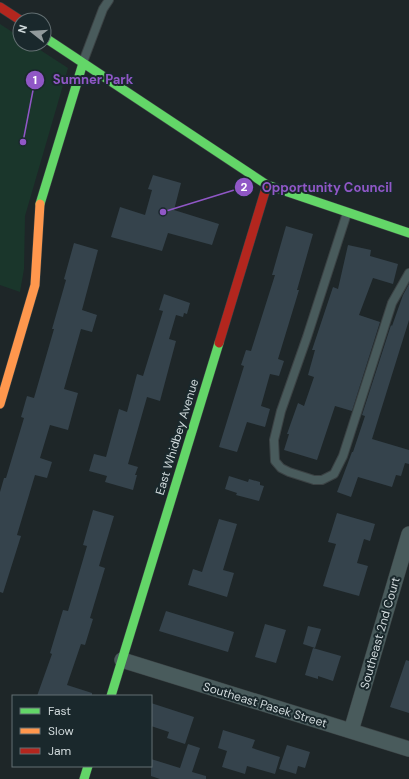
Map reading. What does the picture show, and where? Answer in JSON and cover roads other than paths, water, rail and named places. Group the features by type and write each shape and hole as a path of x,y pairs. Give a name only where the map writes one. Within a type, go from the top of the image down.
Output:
{"street":[{"path":"0,7 12,15"},
{"path":"52,42 267,185 409,233"},
{"path":"0,404 35,285 37,270 37,223 40,204 83,63"},
{"name":"East Whidbey Avenue","path":"111,695 267,185"},
{"name":"Southeast 2nd Court","path":"351,731 409,534"},
{"name":"Southeast Pasek Street","path":"122,660 409,749"},
{"path":"84,779 88,767"}],"lane":[{"path":"83,63 103,9 109,0"},
{"path":"348,212 307,337 280,411 274,440 276,461 281,468 288,472 314,480 322,480 334,474 343,456 392,303 409,273"}],"place":[{"name":"Sumner Park","path":"23,142"},
{"name":"Opportunity Council","path":"163,212"}]}
